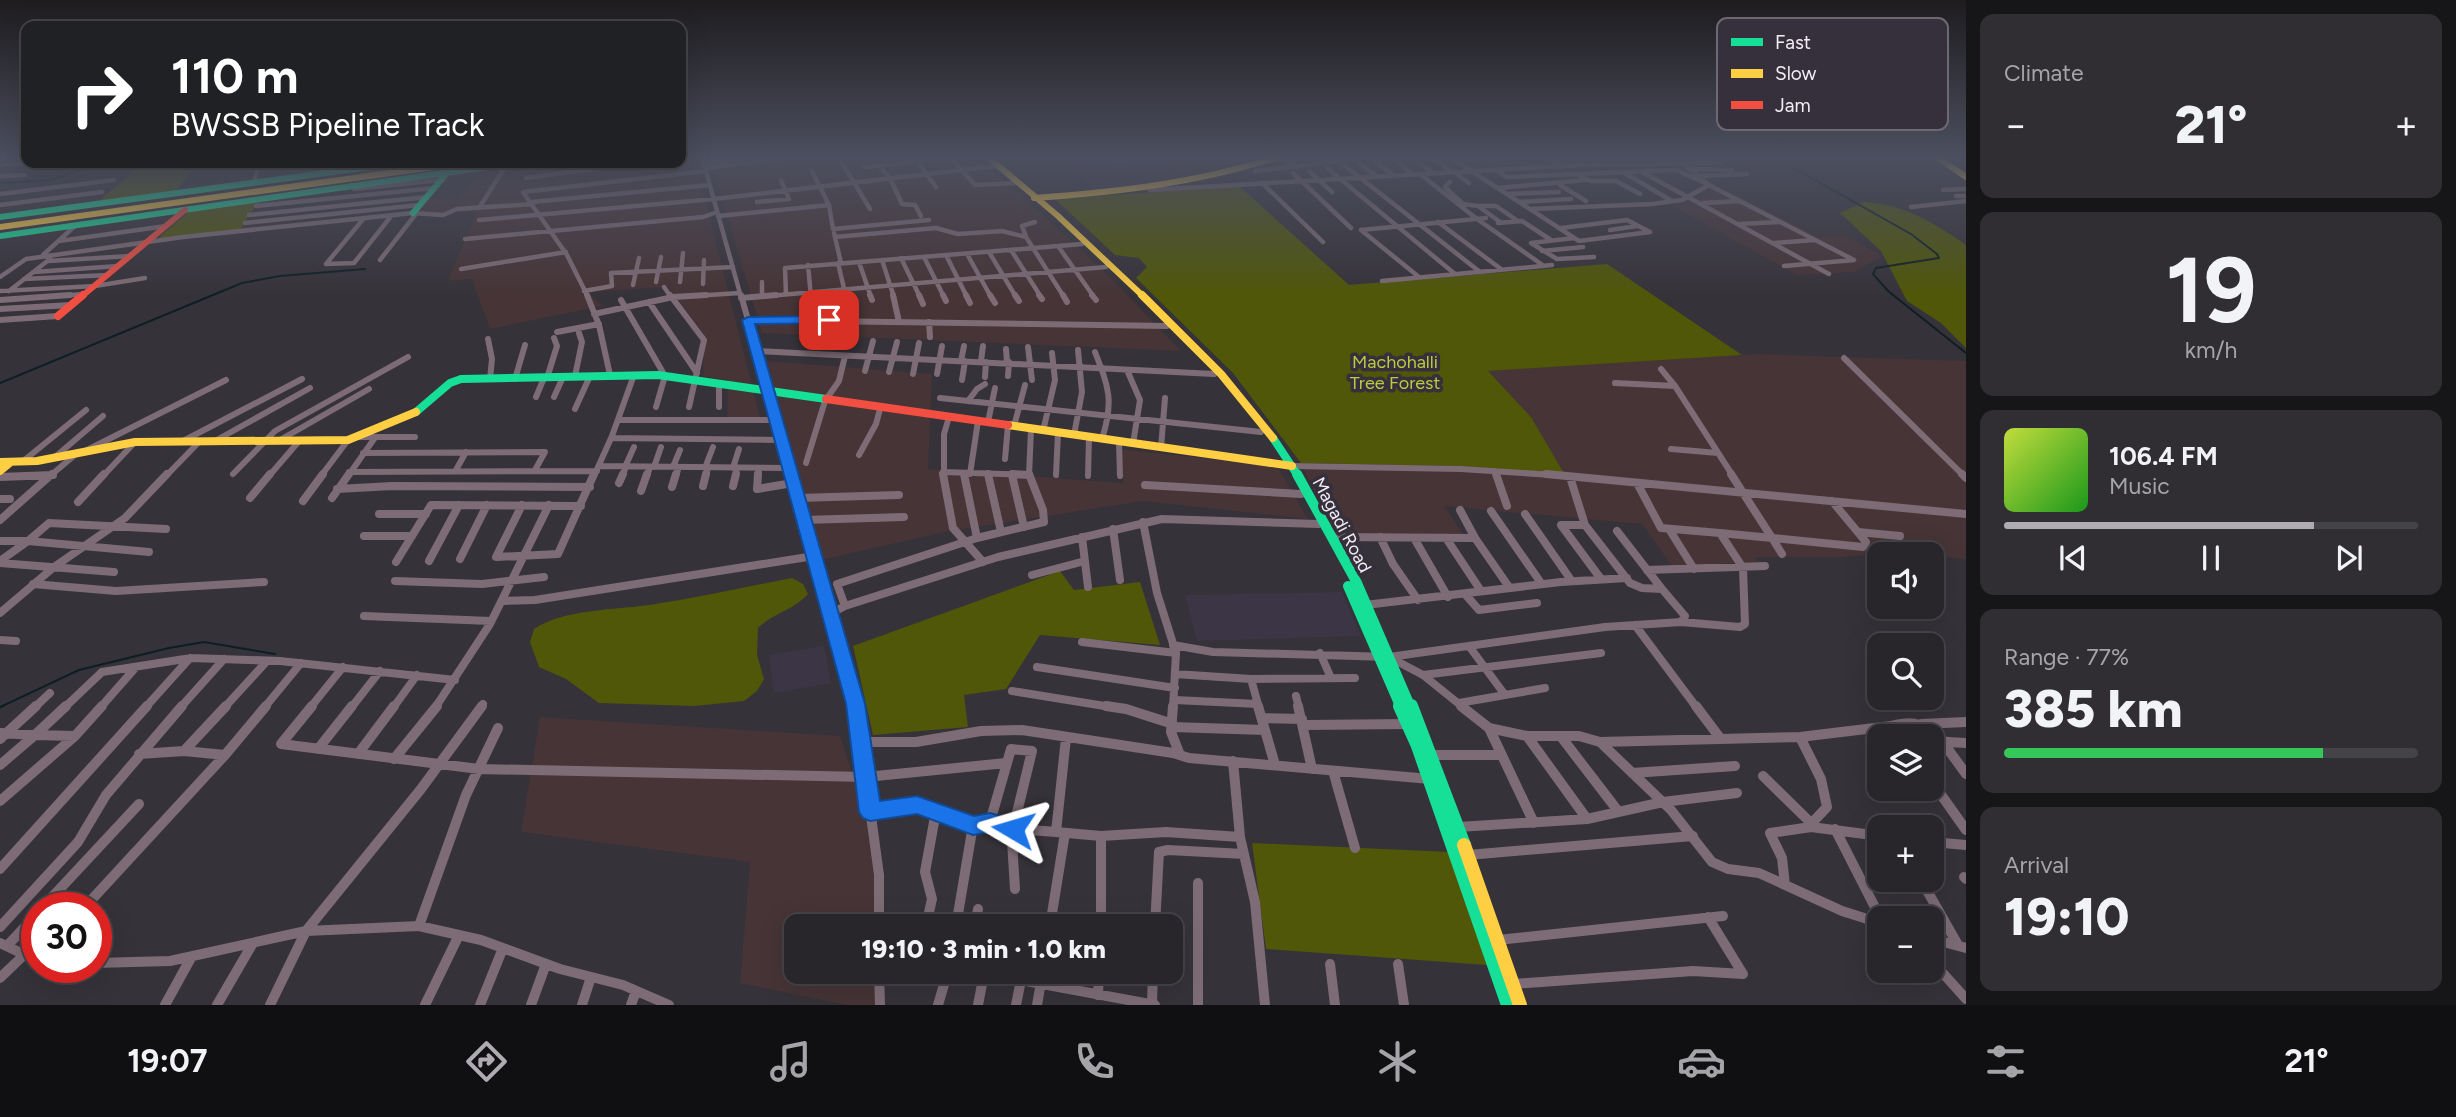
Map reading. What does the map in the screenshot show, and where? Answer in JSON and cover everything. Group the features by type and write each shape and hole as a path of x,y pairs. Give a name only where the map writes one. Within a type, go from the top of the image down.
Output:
{"main road":[{"path":"0,216 90,204"},
{"path":"0,226 162,204"},
{"path":"0,236 222,204"},
{"path":"416,211 421,204"},
{"name":"Magadi Road","path":"1042,204 1214,374 1288,466 1385,657 1431,755 1520,1005"},
{"name":"Magadi Road","path":"1042,204 1227,381 1258,417 1332,537 1365,605 1431,779 1508,1005"},
{"path":"58,316 185,209"},
{"path":"0,471 5,462 54,458 135,442 352,438 414,414 450,383 461,379 610,375 696,377 825,401 1288,466"}],"street":[{"path":"256,206 278,204"},
{"path":"249,215 351,204"},
{"path":"367,204 362,216 326,264 354,263 392,215"},
{"path":"479,208 482,204"},
{"path":"0,278 26,259 148,241 362,216 416,211 443,215 457,209 522,204"},
{"path":"533,204 566,252 584,291 598,324 610,375"},
{"path":"479,220 661,204"},
{"path":"715,204 856,704 879,875 879,914"},
{"path":"867,204 870,209"},
{"path":"902,204 915,205 921,216"},
{"path":"1285,204 1323,242"},
{"path":"1325,204 1351,228"},
{"path":"1371,204 1455,274"},
{"path":"1394,204 1480,272"},
{"path":"1458,204 1544,266"},
{"path":"1470,204 1496,206 1518,221"},
{"path":"1521,204 1580,241 1650,232 1627,220 1561,228"},
{"path":"1530,209 1653,204"},
{"path":"1702,204 1829,274"},
{"path":"1747,204 1854,260 1784,265"},
{"path":"1911,207 1939,204"},
{"path":"0,216 3,205"},
{"path":"465,239 829,205 848,320"},
{"path":"1478,206 1499,223 1524,222 1551,240"},
{"path":"245,223 392,215 416,211"},
{"path":"380,260 416,211"},
{"path":"1420,277 1361,230 1486,218"},
{"path":"833,229 929,220"},
{"path":"1035,222 1022,226 1026,237 1067,302"},
{"path":"1438,222 1502,270"},
{"path":"1739,224 1781,222"},
{"path":"42,257 76,225"},
{"path":"59,241 166,226"},
{"path":"1610,230 1638,226"},
{"path":"835,237 936,228 958,234 1002,231 1026,237"},
{"path":"1574,238 1532,242 1557,260 1594,257"},
{"path":"1774,244 1815,240"},
{"path":"786,294 785,268 1082,244"},
{"path":"1058,246 1096,300"},
{"path":"1541,251 1583,247"},
{"path":"1011,250 1042,299"},
{"path":"461,269 566,252"},
{"path":"989,252 1019,301"},
{"path":"680,282 683,253"},
{"path":"967,254 995,303"},
{"path":"0,299 56,255"},
{"path":"946,255 970,303"},
{"path":"48,261 130,256"},
{"path":"656,282 662,257"},
{"path":"924,257 946,301"},
{"path":"633,285 639,258"},
{"path":"901,258 923,304"},
{"path":"703,284 704,260"},
{"path":"882,260 900,322"},
{"path":"859,262 872,300"},
{"path":"808,265 813,292 812,305"},
{"path":"1382,281 1552,265"},
{"path":"34,272 118,266"},
{"path":"584,291 612,286 611,273 733,267"},
{"path":"594,314 673,297 762,296 1106,267"},
{"path":"24,279 108,275"},
{"path":"0,291 95,286 145,278"},
{"path":"762,282 762,296"},
{"path":"664,287 689,323 705,340 689,407"},
{"path":"0,299 84,294"},
{"path":"621,300 665,376 656,407"},
{"path":"649,302 696,377"},
{"path":"0,309 72,305"},
{"path":"0,320 58,316"},
{"path":"748,320 1167,326"},
{"path":"929,322 930,337"},
{"path":"536,397 557,346 556,335 598,324"},
{"path":"575,376 582,342 579,333"},
{"path":"488,339 492,359 490,379"},
{"path":"865,370 873,341"},
{"path":"889,372 897,342"},
{"path":"912,374 919,344"},
{"path":"514,379 525,345"},
{"path":"937,374 942,345"},
{"path":"962,380 964,346"},
{"path":"968,401 985,381 983,346"},
{"path":"1028,347 1032,380"},
{"path":"1006,349 1008,376"},
{"path":"1074,435 1082,392 1078,350"},
{"path":"756,351 1214,374"},
{"path":"1095,352 1112,391 1110,416 1102,439"},
{"path":"1043,431 1055,380 1052,353"},
{"path":"806,463 825,401 839,381 845,356"},
{"path":"233,474 275,431 408,357"},
{"path":"1844,358 1966,478"},
{"path":"1661,369 1675,386 1782,554"},
{"path":"1127,370 1140,400 1133,444"},
{"path":"522,505 496,557 558,554 612,438 634,375"},
{"path":"575,409 590,376"},
{"path":"554,397 563,377"},
{"path":"183,441 302,379"},
{"path":"0,520 80,453 226,380"},
{"path":"719,383 719,407"},
{"path":"1615,383 1675,386"},
{"path":"1005,459 1011,426 1021,407 1025,385"},
{"path":"214,441 310,388"},
{"path":"977,538 967,473 995,388"},
{"path":"279,441 369,389"},
{"path":"940,398 1261,432"},
{"path":"1161,448 1165,398"},
{"path":"859,455 876,424 880,409"},
{"path":"22,462 86,410"},
{"path":"54,458 103,416"},
{"path":"949,417 944,434 943,472 953,528 983,562"},
{"path":"618,420 776,420"},
{"path":"845,606 836,584 977,538 1041,524 1044,519 1029,475 1031,429"},
{"path":"1056,475 1058,433"},
{"path":"303,500 352,438 415,437"},
{"path":"612,438 633,443 781,440"},
{"path":"1088,438 1088,477"},
{"path":"332,498 374,439"},
{"path":"250,498 300,440"},
{"path":"1,612 82,546 125,519 200,441"},
{"path":"78,502 135,442"},
{"path":"1119,442 1120,477"},
{"path":"619,484 633,443"},
{"path":"641,491 661,447"},
{"path":"704,486 713,447"},
{"path":"733,486 739,449"},
{"path":"1671,449 1718,453"},
{"path":"672,487 680,450"},
{"path":"456,470 466,452"},
{"path":"363,453 545,452 535,470"},
{"path":"1288,466 1370,465 1495,471 1966,514"},
{"path":"349,472 625,467 789,468"},
{"path":"760,468 757,489 793,483"},
{"path":"1495,471 1507,506"},
{"path":"943,472 1029,475"},
{"path":"988,474 1001,532"},
{"path":"0,477 53,475"},
{"path":"1012,475 1024,527"},
{"path":"1570,477 1585,525 1627,579 1642,587 1662,589"},
{"path":"1637,484 1661,528 1863,547 1866,542 1832,502"},
{"path":"1145,485 1301,494"},
{"path":"337,489 392,486 590,487"},
{"path":"798,498 899,495"},
{"path":"0,499 10,499"},
{"path":"396,562 431,505 581,506"},
{"path":"429,561 459,505"},
{"path":"460,559 487,505"},
{"path":"394,759 455,680 514,579 549,505"},
{"path":"1460,510 1475,538 1509,587"},
{"path":"1491,511 1541,583"},
{"path":"379,514 426,514"},
{"path":"1525,514 1571,580"},
{"path":"804,520 904,517"},
{"path":"830,614 845,606 983,562 1143,522 1180,518 1318,524"},
{"path":"1143,522 1157,593 1174,649 1175,700 1171,732 1180,755"},
{"path":"0,562 49,523 166,529"},
{"path":"1585,525 1561,526 1601,579"},
{"path":"1113,529 1120,580"},
{"path":"1669,529 1694,569"},
{"path":"1617,531 1685,616 1685,620 1681,622"},
{"path":"1858,532 1900,536"},
{"path":"1082,642 1213,652 1320,653 1385,657 1635,625 1681,622 1740,627 1745,624 1743,568 1720,533"},
{"path":"364,536 412,536"},
{"path":"1082,537 1088,587"},
{"path":"1332,537 1475,538"},
{"path":"1380,537 1393,564 1418,600"},
{"path":"1414,538 1448,597"},
{"path":"1446,538 1481,591"},
{"path":"0,541 149,552"},
{"path":"502,601 535,600 814,556"},
{"path":"1032,575 1085,561"},
{"path":"0,562 114,572"},
{"path":"1647,570 1765,566"},
{"path":"395,581 481,584 544,577"},
{"path":"1365,605 1571,580 1627,579"},
{"path":"33,584 116,591 264,582"},
{"path":"1465,594 1479,610 1537,603"},
{"path":"364,616 491,621"},
{"path":"1635,625 1720,738"},
{"path":"0,640 16,641"},
{"path":"1469,646 1505,695"},
{"path":"1320,653 1331,678"},
{"path":"1423,675 1601,653"},
{"path":"1385,657 1423,675 1489,728 1534,823"},
{"path":"0,765 102,672 191,658 301,663 455,680"},
{"path":"0,869 191,658"},
{"path":"0,927 88,830 103,799 138,754 224,659"},
{"path":"184,751 267,661"},
{"path":"99,892 225,755 301,663"},
{"path":"0,801 75,736 137,666"},
{"path":"343,667 281,744 479,769 866,777 1006,763"},
{"path":"1037,667 1175,688"},
{"path":"318,749 380,671"},
{"path":"1175,674 1251,679 1355,678"},
{"path":"358,754 417,675"},
{"path":"1251,679 1275,765"},
{"path":"1459,703 1545,688"},
{"path":"1012,691 1126,709 1173,726 1265,730"},
{"path":"2,735 50,693"},
{"path":"1296,696 1312,769"},
{"path":"1175,700 1258,704"},
{"path":"270,1005 306,931 372,852 482,704"},
{"path":"1262,719 1409,724"},
{"path":"1900,724 1966,722"},
{"path":"419,926 438,868 498,728"},
{"path":"1489,728 1527,736 1579,736 1600,742 1800,737 1867,729"},
{"path":"861,742 916,742 981,730 1022,730 1180,755 1431,779"},
{"path":"2,735 75,736"},
{"path":"1527,736 1587,819"},
{"path":"1800,737 1826,794 1827,807 1810,824"},
{"path":"1051,914 1066,738"},
{"path":"1562,738 1618,811"},
{"path":"1944,741 1966,743"},
{"path":"1600,742 1663,802 1712,862 1728,869 1759,873 1842,911 1867,918"},
{"path":"1944,744 1966,774"},
{"path":"990,822 1011,749 1032,751 1009,828 1015,889"},
{"path":"138,754 184,751 225,755"},
{"path":"1431,755 1502,755"},
{"path":"1233,761 1240,837 1255,902 1265,1005"},
{"path":"1632,773 1735,766"},
{"path":"1333,771 1355,848"},
{"path":"1763,776 1810,824"},
{"path":"1458,827 1587,819 1663,802 1737,793"},
{"path":"1944,799 1966,830"},
{"path":"57,892 139,804"},
{"path":"870,812 917,805 973,825 990,822 1009,828 1101,836 1167,831 1240,837"},
{"path":"929,914 932,899 925,872 936,811"},
{"path":"1785,885 1782,858 1770,833 1810,824 1867,834"},
{"path":"958,914 973,825"},
{"path":"1835,829 1873,906"},
{"path":"1100,914 1101,836"},
{"path":"1468,855 1693,836"},
{"path":"1944,843 1966,845"},
{"path":"1156,914 1159,852 1168,850 1244,854"},
{"path":"1198,883 1198,1005"},
{"path":"1928,892 1962,946"},
{"path":"977,914 978,909"},
{"path":"1498,940 1723,916"},
{"path":"1513,984 1693,971 1743,974 1708,917"},
{"path":"112,963 170,961 306,931 419,926 459,935 636,990 669,1005"},
{"path":"21,928 3,944 21,950"},
{"path":"425,1005 459,935"},
{"path":"1944,942 1962,946"},
{"path":"218,1005 253,943"},
{"path":"480,1005 503,948"},
{"path":"165,1005 192,956"},
{"path":"0,978 21,962"},
{"path":"531,1005 546,964"},
{"path":"1330,964 1335,1005"},
{"path":"1398,964 1404,1005"},
{"path":"1944,974 1966,999"},
{"path":"582,1005 591,977"},
{"path":"879,984 880,1005"},
{"path":"938,1005 944,984"},
{"path":"978,1005 982,984"},
{"path":"1016,1005 1020,984"},
{"path":"1037,1005 1041,984 1130,1003 1153,1005 1153,984"},
{"path":"1098,984 1098,995"},
{"path":"631,1005 636,990"}],"shaded area":[{"path":"425,204 706,204 760,417 727,417 728,380 703,376 704,334 668,287 588,292 602,306 490,329 472,279 448,281 477,212 419,213"},
{"path":"724,204 1030,204 1111,278 1181,351 762,333"},
{"path":"1753,204 1819,237 1847,237 1882,256 1854,272 1797,275 1671,205"},
{"path":"1758,354 1966,361 1966,560 1944,556 1944,542 1867,542 1867,555 1755,557 1758,562 1672,566 1642,524 1444,506 1463,534 1335,535 1301,463 1460,466 1564,475 1531,417 1487,371"},
{"path":"767,361 932,374 928,469 1123,483 1121,449 1278,467 1308,519 1143,501 945,532 821,560 779,416"},
{"path":"1342,592 1361,636 1197,641 1185,595"},
{"path":"824,646 831,683 774,693 769,655"},
{"path":"540,717 840,736 865,811 874,877 874,914 784,914 784,984 875,984 876,1005 847,1005 740,983 750,862 521,832"}],"green space":[{"path":"257,204 240,230 158,238 191,210"},
{"name":"Machohalli Tree Forest","path":"1060,204 1259,204 1349,285 1607,264 1742,355 1488,371 1531,417 1565,475 1460,466 1301,463 1233,373 1136,278 1147,267 1139,258 1115,255"},
{"path":"1860,204 1892,206 1931,222 1966,245 1966,348 1941,323 1907,301 1881,251 1840,213"},
{"path":"1060,571 1074,590 1140,582 1160,645 1040,635 1006,689 964,695 968,727 873,735 853,646"},
{"path":"792,578 803,584 808,594 758,628 757,655 764,679 757,691 744,701 694,706 599,703 566,679 539,667 530,642 534,629 546,622 574,614 667,602"},
{"path":"1252,843 1449,852 1487,965 1266,949"}],"waterway":[{"path":"1857,204 1911,234 1937,254 1939,258 1876,268 1873,274 1888,291 1966,353"},
{"path":"0,383 242,283 280,276 365,269"},
{"path":"3,706 0,707 79,670 169,648 204,642 275,654"}],"traffic: fast":[{"path":"0,217 97,204"},
{"path":"0,236 227,204"},
{"path":"413,213 421,204"},
{"path":"416,412 450,383 461,379 658,375 826,399"},
{"path":"1273,438 1303,483 1357,583 1404,688 1464,845"},
{"path":"1348,586 1418,746 1508,1005"}],"traffic: slow":[{"path":"0,227 167,204"},
{"path":"1044,204 1183,335 1221,374 1273,438"},
{"path":"0,462 37,461 135,442 348,440 416,412"},
{"path":"1008,425 1292,466"},
{"path":"0,471 11,462"},
{"path":"1464,845 1520,1005"}],"traffic: jam":[{"path":"58,316 185,210"},
{"path":"826,399 1008,425"}],"route":[{"path":"829,320 748,320 856,704 870,812 917,805 973,825 990,822 1013,829"}]}
